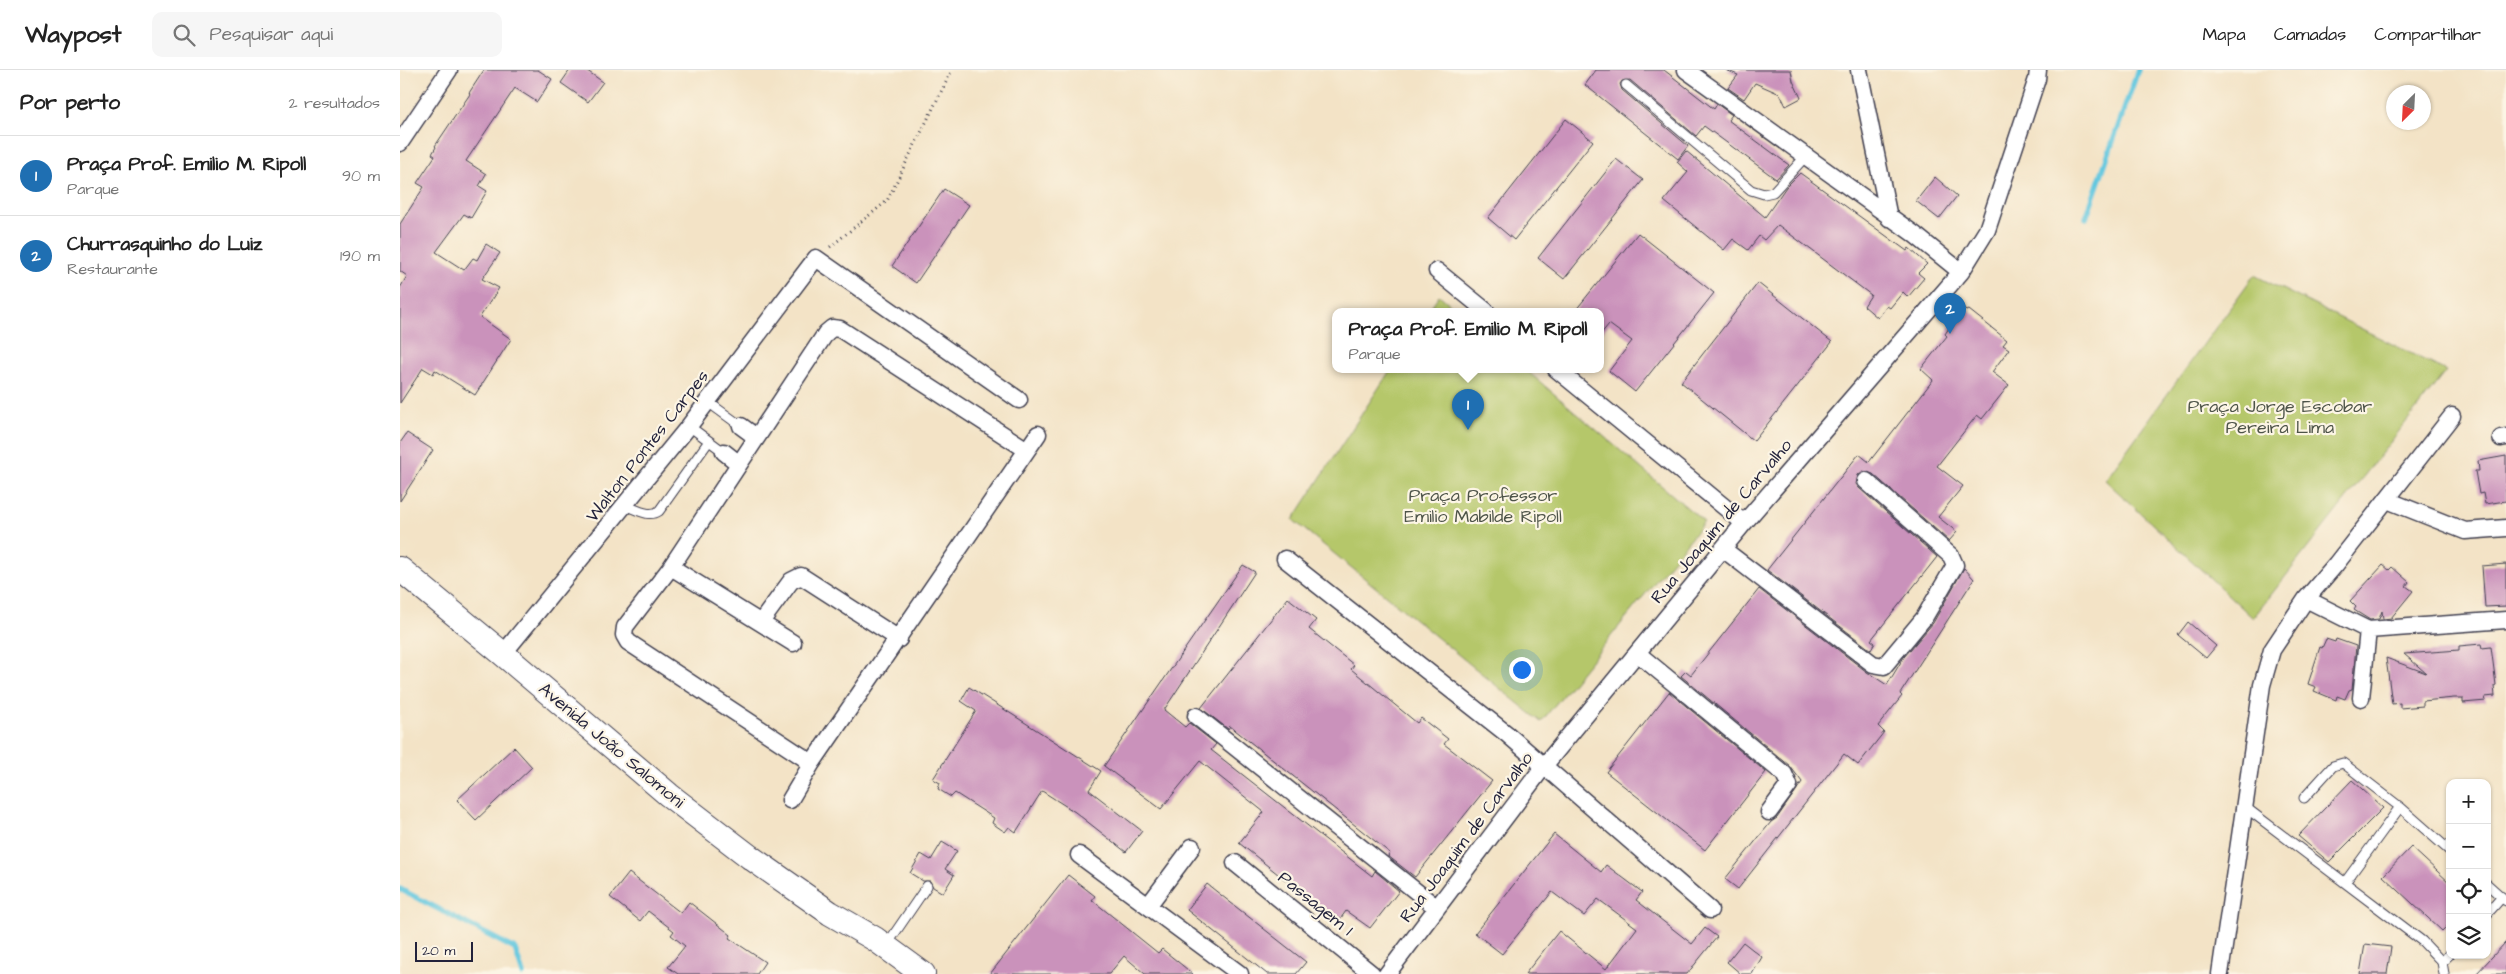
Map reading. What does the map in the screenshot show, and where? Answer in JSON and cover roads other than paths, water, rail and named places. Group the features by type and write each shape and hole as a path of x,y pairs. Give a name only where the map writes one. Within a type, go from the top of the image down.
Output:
{"main road":[{"name":"Avenida João Salomoni","path":"400,569 504,654 669,795 750,857 830,913 885,946 923,974"},
{"name":"Avenida João Salomoni","path":"830,913 869,953 896,974"}],"street":[{"path":"400,143 449,70"},
{"path":"1686,70 1961,272"},
{"path":"1859,70 1889,218"},
{"name":"Rua Joaquim de Carvalho","path":"1387,974 1544,766 1744,523 1961,272 1987,230 2037,79 2038,70"},
{"name":"Walton Pontes Carpes","path":"504,654 626,506 708,402 816,258 1019,400"},
{"path":"1436,271 1482,308"},
{"path":"812,763 628,642 624,635 626,627 671,568 738,463 826,333 836,328 1027,450"},
{"path":"1561,373 1744,523"},
{"path":"2220,974 2262,685 2272,650 2306,599 2452,416"},
{"path":"740,426 756,437"},
{"path":"790,800 812,763 899,639 1038,434"},
{"path":"724,452 738,463"},
{"path":"1723,549 1873,664 1884,666 1924,618 1955,565 1951,556 1866,481"},
{"path":"2386,500 2465,531 2506,528"},
{"path":"1285,559 1508,734 1710,910"},
{"path":"671,568 793,643"},
{"path":"761,622 791,581 801,576 899,639"},
{"path":"2306,599 2368,630 2506,620"},
{"path":"2361,698 2368,630"},
{"path":"1637,653 1784,774 1789,785 1769,812"},
{"path":"1196,716 1437,908"},
{"path":"1148,906 1192,847"},
{"path":"1079,855 1240,974"},
{"name":"Passagem 1","path":"1235,863 1372,974"}],"lane":[{"path":"1626,85 1751,190 1764,194 1773,192 1805,157"},
{"path":"708,402 740,426"},
{"path":"689,426 724,452"},
{"path":"626,506 648,514 654,514 659,511 709,441"},
{"path":"2304,798 2333,766 2343,763 2400,807 2446,847"},
{"path":"2245,807 2346,881 2422,940 2442,962 2444,974"},
{"path":"2346,881 2400,807"},
{"path":"885,946 927,886"},
{"path":"2491,888 2504,899 2491,910"},
{"path":"2442,962 2446,958"}],"waterway":[{"path":"2086,218 2138,70"},
{"path":"400,889 515,949 523,974"}],"place":[{"name":"Churrasquinho do Luiz","path":"1950,334"},
{"name":"Praça Prof. Emilio M. Ripoll","path":"1468,430"}],"park label":[{"name":"Praça Jorge Escobar Pereira Lima","path":"2280,416"},
{"name":"Praça Professor Emilio Mabilde Ripoll","path":"1483,505"}]}
